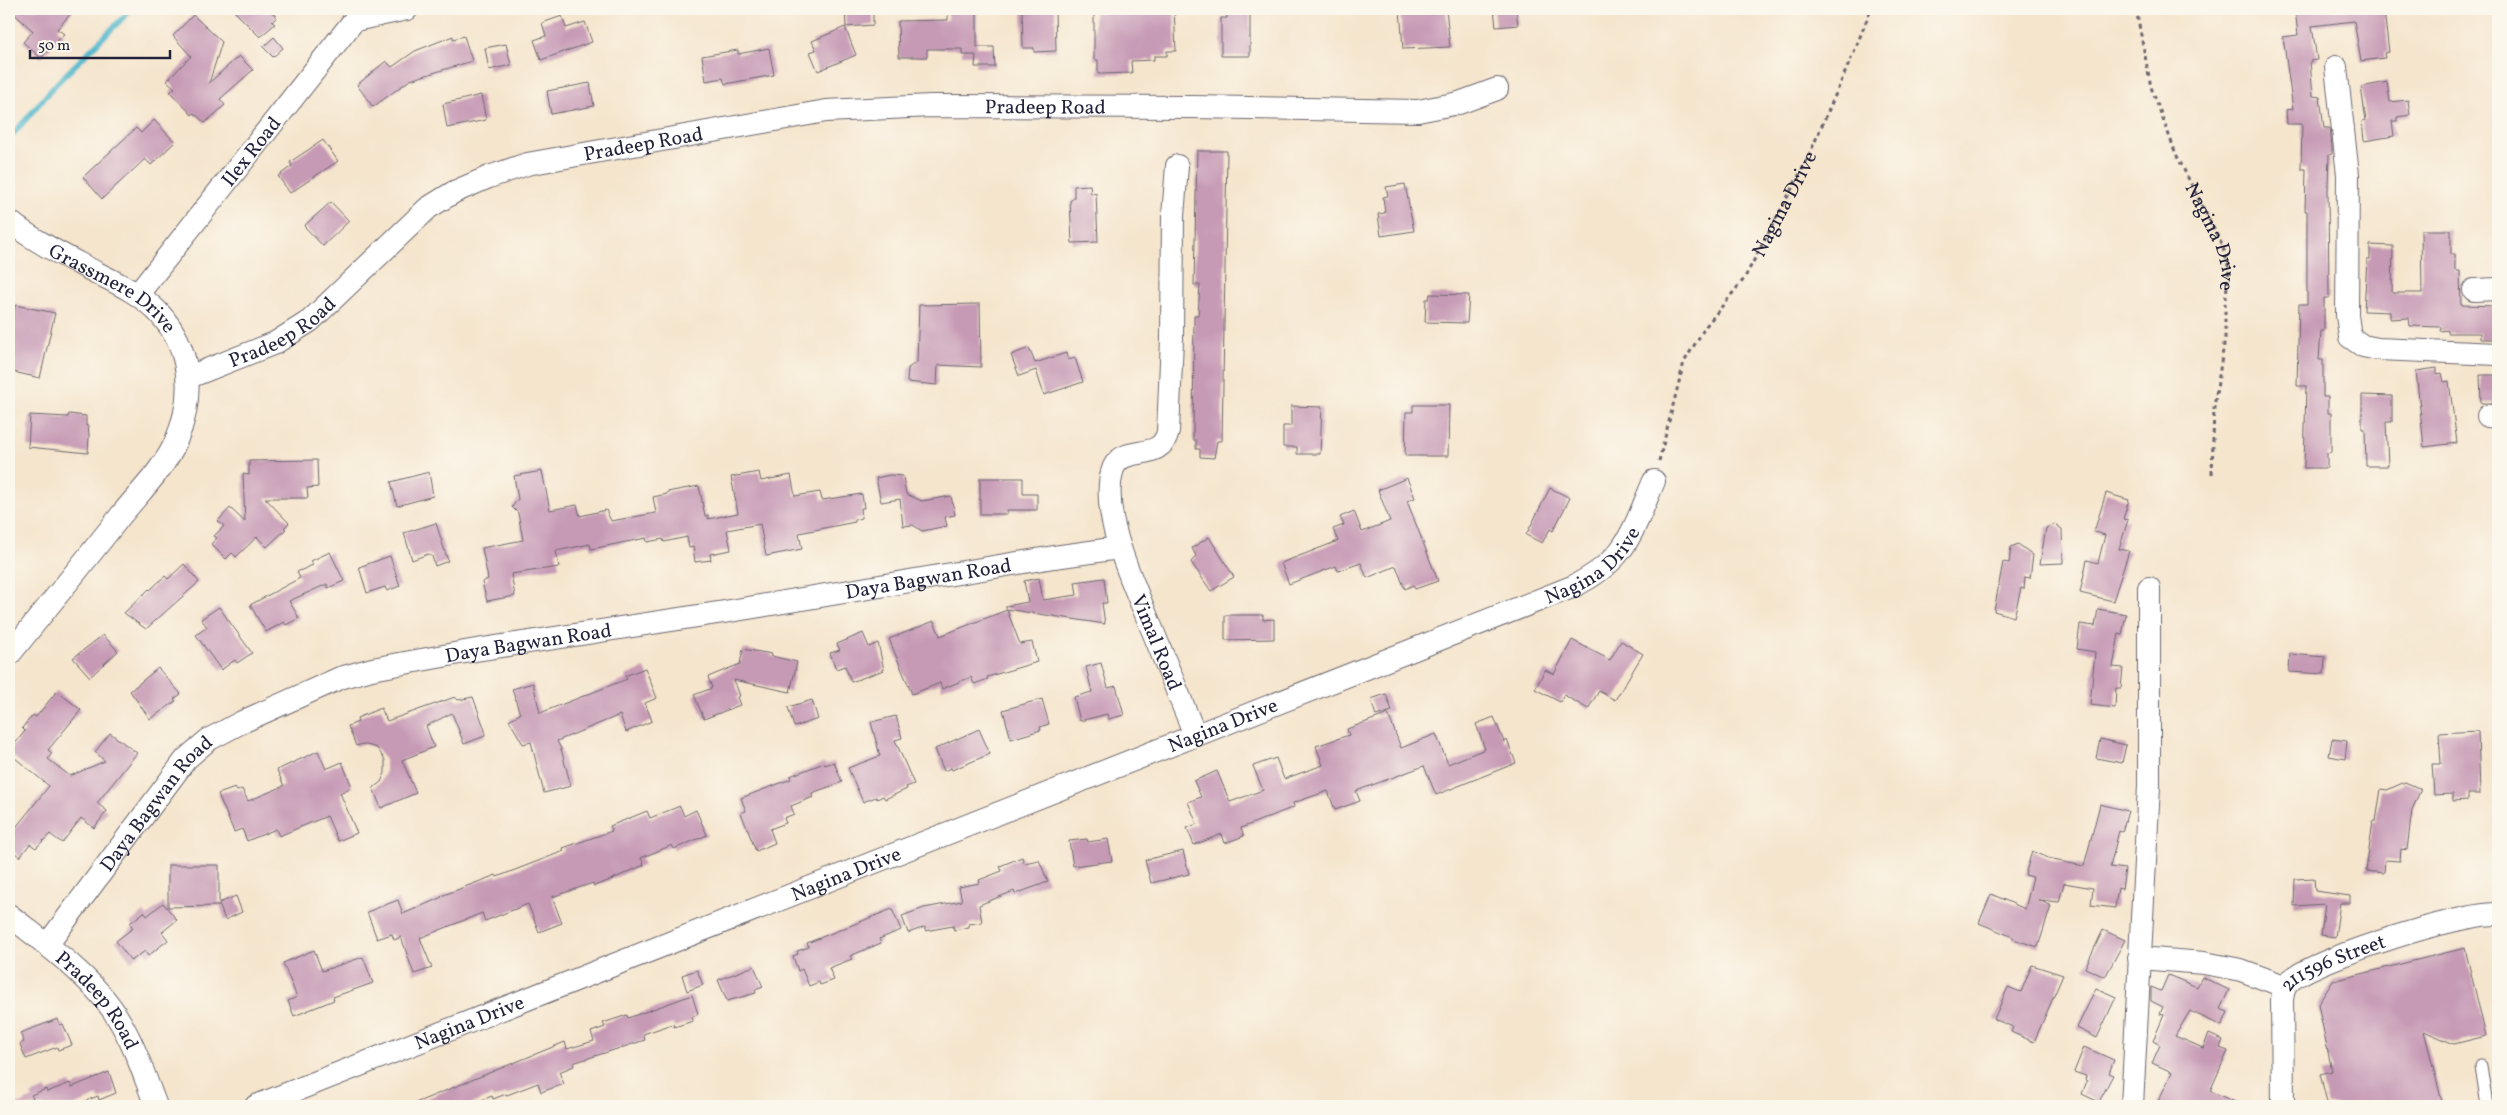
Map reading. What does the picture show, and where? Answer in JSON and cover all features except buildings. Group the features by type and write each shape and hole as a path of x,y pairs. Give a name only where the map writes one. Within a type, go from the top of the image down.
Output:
{"street":[{"path":"359,14 407,9"},
{"name":"Ilex Road","path":"138,294 359,14"},
{"path":"2336,67 2348,175 2347,315 2350,337 2363,346 2378,349 2498,354"},
{"name":"Pradeep Road","path":"189,377 275,343 310,321 428,208 463,188 527,164 826,112 931,106 1192,106 1418,111 1459,103 1497,89"},
{"name":"Vimal Road","path":"1177,166 1173,216 1172,339 1166,442 1160,447 1127,455 1114,466 1109,486 1119,548 1195,735"},
{"name":"Grassmere Drive","path":"9,221 21,231 72,260 138,294 158,312 171,328 182,348 189,377"},
{"path":"2474,290 2498,289"},
{"path":"9,655 154,474 176,441 189,377"},
{"name":"Nagina Drive","path":"256,1106 1462,631 1595,576 1614,561 1626,545 1654,482"},
{"name":"Daya Bagwan Road","path":"47,945 186,759 208,740 242,722 340,678 392,665 476,650 1119,548"},
{"path":"2132,1106 2149,786 2149,588"},
{"name":"211596 Street","path":"2283,1106 2282,1000 2284,986 2308,970 2360,949 2447,923 2498,914"},
{"name":"Pradeep Road","path":"9,915 47,945 100,995 115,1013 131,1041 156,1106"},
{"path":"2139,958 2213,965 2241,970 2284,986"}],"lane":[{"path":"2481,1066 2487,1106"}],"path":[{"name":"Nagina Drive","path":"1654,482 1684,362 1706,326 1744,279 1806,162 1851,61 1871,9"},
{"name":"Nagina Drive","path":"2136,9 2151,87 2176,154 2223,247 2229,269 2225,304 2225,338 2214,408 2212,474"}],"waterway":[{"path":"9,139 57,83 132,9"}]}
